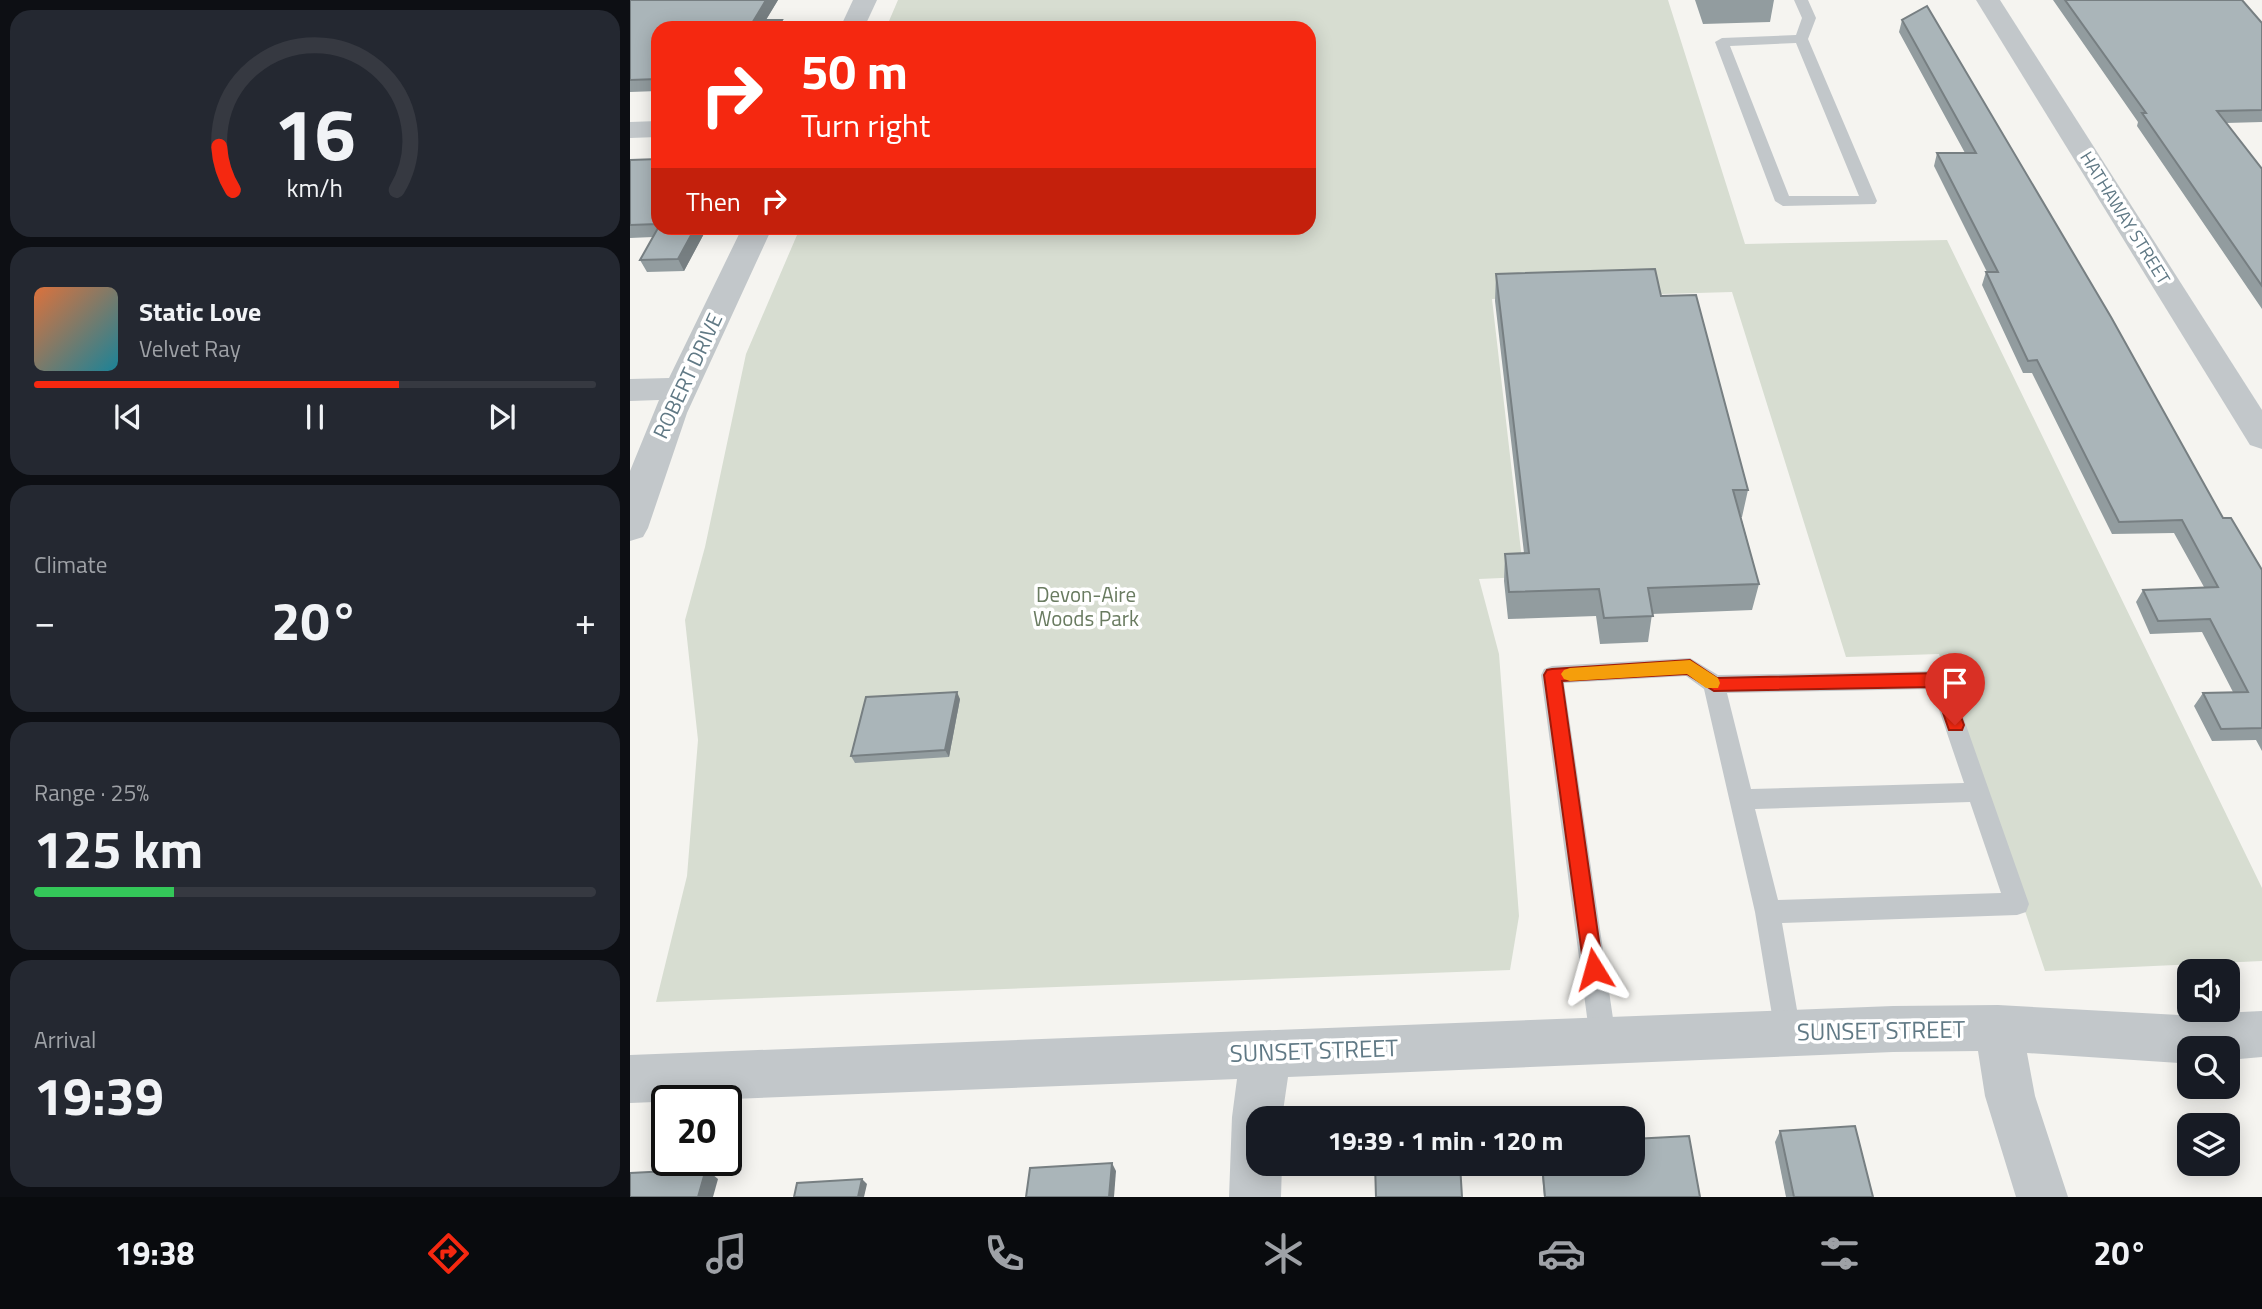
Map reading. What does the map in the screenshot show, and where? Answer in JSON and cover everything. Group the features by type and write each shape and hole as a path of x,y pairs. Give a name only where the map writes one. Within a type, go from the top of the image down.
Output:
{"street":[{"path":"855,21 865,0"},
{"name":"HATHAWAY STREET","path":"1989,0 2262,437"},
{"path":"630,130 651,129"},
{"name":"ROBERT DRIVE","path":"630,528 656,443 754,235"},
{"path":"630,390 682,388"},
{"path":"1998,1028 2010,1096 2042,1197"},
{"name":"SUNSET STREET","path":"630,1079 1788,1033 1998,1028 2179,1039 2262,1034"},
{"path":"1255,1197 1257,1117 1266,1053"}],"lane":[{"path":"1801,0 1809,18 1801,39 1869,201 1783,201 1721,42 1801,39"},
{"path":"1603,1039 1552,675 1690,667 1714,684 1940,680 2017,904 1768,912"},
{"path":"1714,684 1768,912 1788,1033"},
{"path":"1741,799 1979,792"}],"green space":[{"name":"Devon-Aire Woods Park","path":"898,0 1668,0 1745,244 1947,240 2262,888 2262,961 2177,959 2177,965 2045,971 1939,654 1846,657 1732,292 1492,299 1524,577 1479,579 1499,654 1519,916 1510,970 656,1002 687,876 698,740 685,620 705,547 746,354 797,235 1316,235 1316,21 889,21"}],"building":[{"path":"630,0 766,0 754,20 782,20 651,21 651,79 630,80"},
{"path":"2065,0 2242,0 2262,23 2262,110 2217,111 2262,169 2262,286 2142,113 2146,113"},
{"path":"1927,6 2111,317 2223,518 2231,518 2262,570 2262,728 2221,729 2203,693 2248,692 2210,619 2158,621 2143,590 2218,587 2182,520 2119,522 2037,360 2028,361 1986,272 1998,272 1937,153 1976,153 1902,20"},
{"path":"651,159 651,224 630,225 630,160"},
{"path":"654,235 691,235 678,259 640,260"},
{"path":"1655,269 1661,296 1696,295 1748,490 1733,490 1759,584 1648,588 1653,616 1604,618 1599,589 1509,592 1505,554 1529,553 1496,274"},
{"path":"957,692 945,750 851,756 866,697"},
{"path":"1855,1126 1873,1197 1794,1197 1780,1131"},
{"path":"1689,1136 1700,1197 1545,1197 1543,1176 1645,1176 1645,1138"},
{"path":"1112,1163 1109,1197 1026,1197 1030,1168"},
{"path":"651,1172 651,1176 704,1176 698,1197 630,1197 630,1173"},
{"path":"1375,1176 1461,1176 1462,1197 1376,1197"},
{"path":"862,1179 858,1197 794,1197 797,1183"}],"slow traffic":[{"path":"1570,674 1690,667 1712,683"}],"route":[{"path":"1594,969 1552,675 1690,667 1714,684 1940,680 1955,725"}]}
